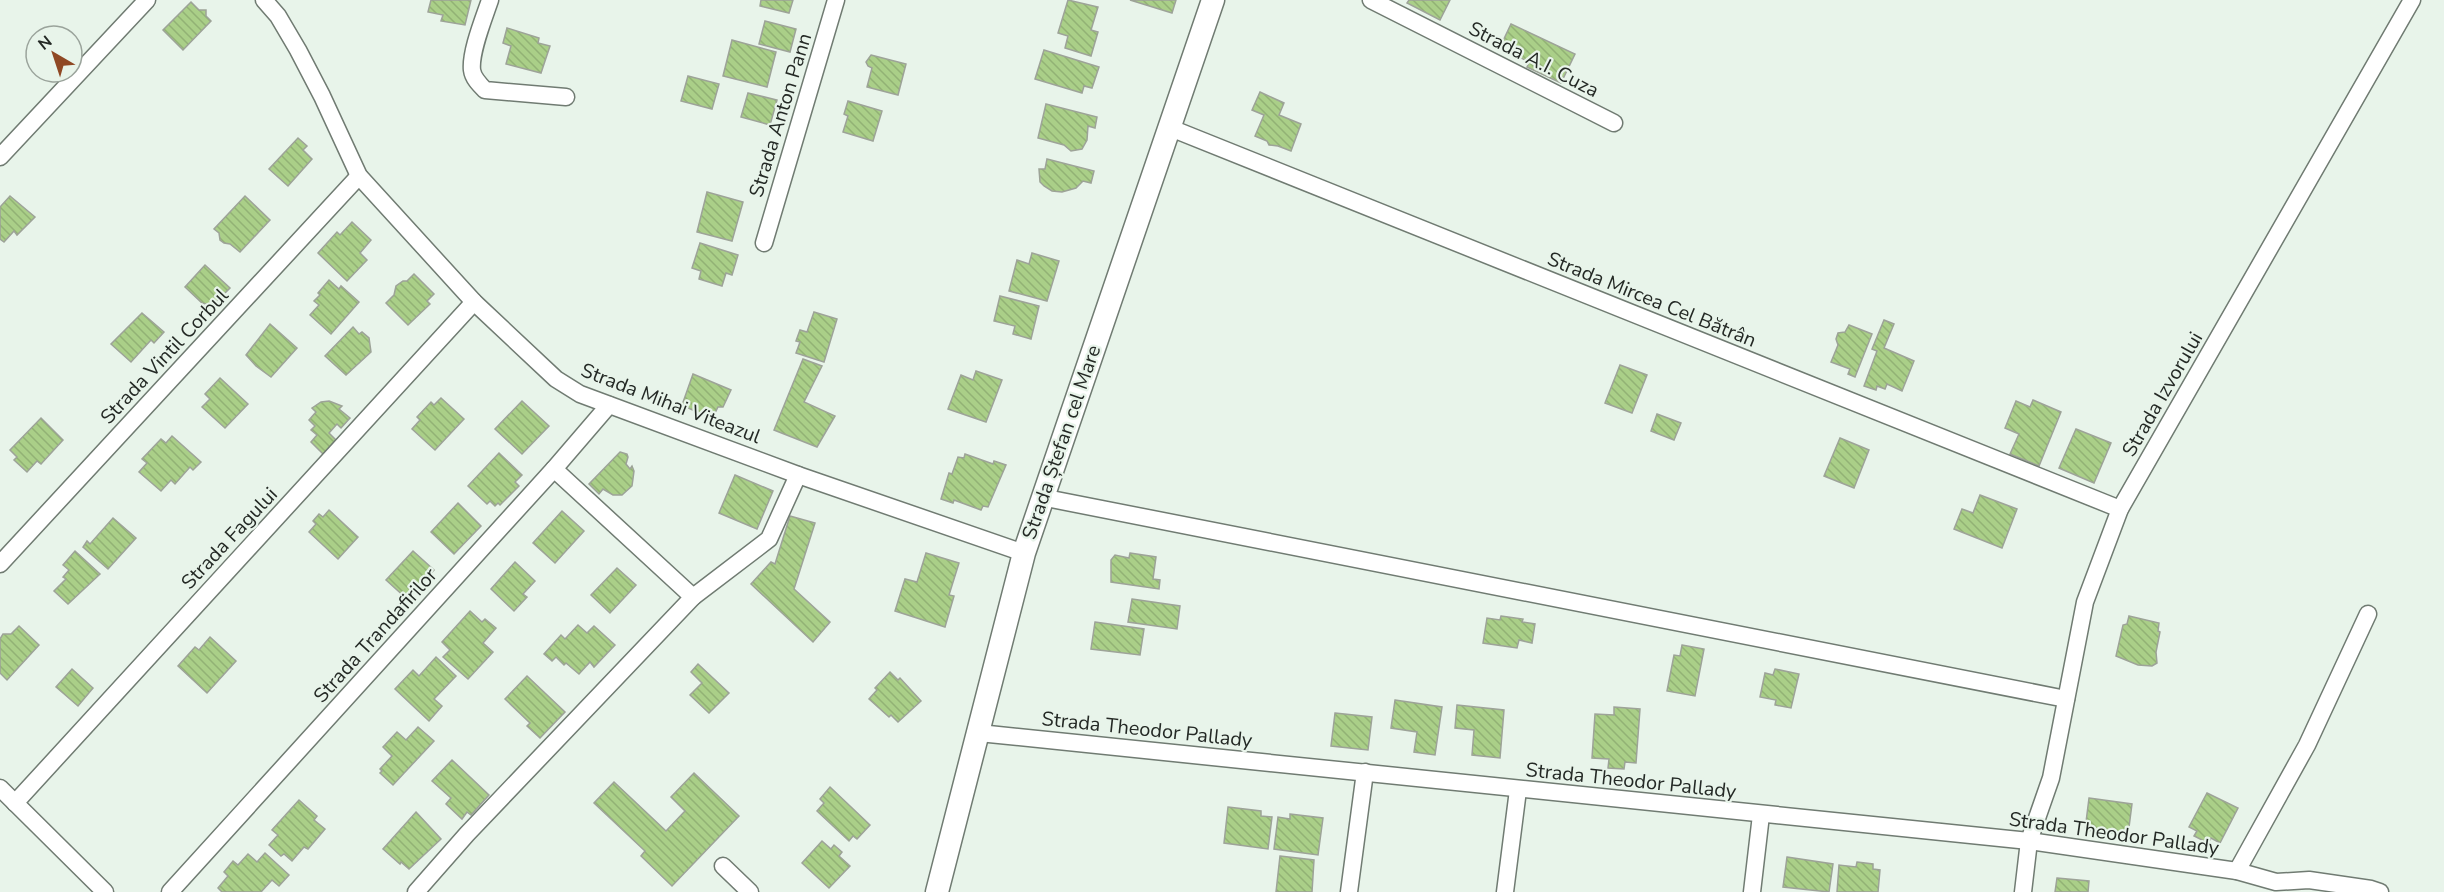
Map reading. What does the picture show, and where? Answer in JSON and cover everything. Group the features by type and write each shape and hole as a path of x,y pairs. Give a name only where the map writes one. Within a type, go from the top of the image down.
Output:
{"street":[{"path":"0,157 147,0"},
{"name":"Strada Mihai Viteazul","path":"264,0 278,16 298,50 359,176 474,302 556,379 580,394 609,405 798,475 1024,553"},
{"path":"490,0 477,41 472,69 476,82 485,90 566,97"},
{"name":"Strada Anton Pann","path":"764,243 836,0"},
{"name":"Strada Ștefan cel Mare","path":"937,892 1024,553 1041,497 1213,0"},
{"name":"Strada A.I. Cuza","path":"1371,0 1614,123"},
{"name":"Strada Izvorului","path":"2023,892 2030,841 2051,778 2085,602 2121,509 2412,0"},
{"name":"Strada Mircea Cel Bătrân","path":"1168,127 2121,509"},
{"name":"Strada Vintil Corbul","path":"0,564 359,176"},
{"name":"Strada Fagului","path":"15,803 474,302"},
{"name":"Strada Trandafirilor","path":"170,892 555,469 609,405"},
{"path":"555,469 693,597"},
{"path":"416,892 466,834 693,597 769,539 798,475"},
{"path":"1041,497 2066,699"},
{"path":"2236,871 2307,745 2368,614"},
{"name":"Strada Theodor Pallady","path":"979,733 2030,841 2236,871 2276,887 2309,880 2380,892"},
{"path":"1349,892 1365,772"},
{"path":"0,788 105,892"},
{"path":"1505,892 1518,790"},
{"path":"1752,892 1761,815"},
{"path":"723,866 750,892"}],"building":[{"path":"431,0 471,0 465,25 441,21 443,15 428,12"},
{"path":"761,0 793,0 789,13 760,6"},
{"path":"1068,0 1098,7 1091,30 1098,32 1091,56 1065,48 1068,36 1058,33"},
{"path":"1130,0 1176,0 1172,13"},
{"path":"1409,0 1450,0 1440,20 1407,3"},
{"path":"191,2 199,10 206,10 206,16 211,21 183,50 163,30"},
{"path":"765,21 796,29 790,52 759,44"},
{"path":"1511,24 1575,54 1561,83 1527,67 1529,62 1511,53 1514,46 1503,41"},
{"path":"507,28 539,38 538,43 550,46 541,73 506,64 511,46 503,43"},
{"path":"732,40 776,52 767,87 723,76"},
{"path":"1044,50 1099,67 1092,88 1084,86 1082,93 1035,79"},
{"path":"871,55 906,64 898,95 867,87 872,68 866,62"},
{"path":"688,76 719,84 712,109 681,101"},
{"path":"1260,92 1284,103 1279,115 1301,124 1291,151 1269,145 1267,141 1255,136 1264,115 1252,110"},
{"path":"748,93 777,100 770,125 741,117"},
{"path":"848,101 882,111 873,141 843,132 848,116 844,114"},
{"path":"1046,104 1097,117 1095,128 1088,126 1087,140 1082,149 1071,151 1064,145 1038,138"},
{"path":"298,138 307,146 303,150 312,159 288,186 269,169"},
{"path":"1047,159 1094,171 1091,183 1083,181 1076,188 1062,192 1052,191 1040,182 1039,169 1045,169"},
{"path":"707,192 743,202 732,241 697,232"},
{"path":"10,196 35,217 17,235 14,231 4,242 0,239 0,207"},
{"path":"245,196 270,220 240,252 220,240 219,233 214,229"},
{"path":"352,222 371,240 360,253 367,260 347,281 318,253 337,232 340,235"},
{"path":"700,243 738,255 732,275 726,273 722,286 699,279 701,271 692,268"},
{"path":"1032,253 1059,261 1047,301 1009,291 1017,260 1029,264"},
{"path":"205,265 230,288 210,305 202,303 185,287"},
{"path":"414,274 434,294 427,301 430,304 408,325 386,303 394,295 396,286 407,281"},
{"path":"329,280 339,289 341,286 359,302 331,334 310,315 319,305 314,301 320,295 318,293"},
{"path":"1000,296 1039,306 1031,339 1013,334 1015,326 994,321"},
{"path":"814,312 837,319 824,362 796,353 800,342 796,341 800,330 807,332"},
{"path":"142,313 164,332 154,343 151,340 131,362 111,344"},
{"path":"1884,320 1894,324 1884,348 1914,361 1902,391 1887,384 1885,389 1877,386 1876,390 1864,386 1877,351 1872,349"},
{"path":"270,324 297,348 271,377 246,355"},
{"path":"1849,325 1872,334 1855,377 1848,374 1850,369 1831,362 1838,345 1836,339 1838,333 1845,332"},
{"path":"353,327 359,334 362,332 369,338 371,352 346,375 325,356"},
{"path":"803,359 822,366 804,402 835,416 817,447 774,430"},
{"path":"1620,365 1647,375 1632,413 1605,403"},
{"path":"976,371 1002,380 986,422 948,409 961,375 973,380"},
{"path":"693,374 731,390 723,407 718,407 712,419 682,405"},
{"path":"220,378 248,404 225,428 202,407 210,399 205,394"},
{"path":"441,398 464,419 435,450 412,429 420,420 417,417 431,402 434,405"},
{"path":"2033,400 2061,412 2039,466 2010,454 2019,434 2005,428 2016,401 2030,407"},
{"path":"329,401 342,406 339,409 350,418 341,428 337,424 329,433 336,440 323,454 311,442 317,435 311,430 315,426 309,420 316,412 312,408 321,402"},
{"path":"522,401 549,426 522,454 495,429"},
{"path":"1657,414 1681,423 1674,440 1651,431"},
{"path":"41,418 63,440 41,464 37,461 27,472 14,460 17,457 10,450"},
{"path":"2076,429 2111,443 2094,483 2059,468"},
{"path":"172,436 201,462 193,470 190,467 175,484 171,480 161,491 139,472 147,463 142,459 161,439 166,443"},
{"path":"1840,438 1869,450 1854,488 1824,476"},
{"path":"620,452 627,454 626,464 630,469 632,466 634,471 632,486 622,495 613,495 603,489 599,494 589,484"},
{"path":"499,453 522,475 515,482 519,486 500,505 498,503 495,506 490,501 487,504 468,486"},
{"path":"965,454 993,464 994,461 1006,465 988,507 983,506 981,510 954,500 953,503 941,499 949,473 952,474 958,457 964,458"},
{"path":"735,475 773,491 757,529 719,513"},
{"path":"1980,495 2017,509 2002,548 1954,529 1962,509 1973,513"},
{"path":"458,503 481,526 454,554 431,532"},
{"path":"329,510 358,537 338,559 309,532 316,524 313,521 319,514 323,517"},
{"path":"562,511 584,531 555,563 533,543"},
{"path":"790,516 815,523 794,589 830,622 813,642 751,584 771,562 775,564"},
{"path":"113,518 136,538 108,569 83,547 87,541 90,544"},
{"path":"75,551 100,574 68,604 54,591 66,579 63,577 69,570 63,565"},
{"path":"413,551 434,570 407,599 386,580"},
{"path":"926,553 959,563 949,595 954,596 945,627 895,611 905,579 917,582"},
{"path":"1130,553 1156,557 1153,579 1160,580 1159,589 1111,582 1111,560 1115,555 1129,558"},
{"path":"515,562 535,581 523,594 527,597 514,611 491,589"},
{"path":"617,568 636,585 610,613 591,595"},
{"path":"1132,599 1180,606 1177,629 1128,622"},
{"path":"470,611 482,622 485,619 496,628 483,643 493,652 468,679 443,657 450,650 442,642"},
{"path":"1501,616 1523,619 1522,622 1535,624 1532,643 1519,640 1517,648 1483,643 1487,618 1500,620"},
{"path":"2129,616 2159,623 2157,663 2152,666 2138,665 2116,656 2123,625 2127,624"},
{"path":"1095,622 1144,629 1140,655 1091,649"},
{"path":"578,625 587,633 594,626 615,645 594,667 590,662 579,674 556,657 552,661 544,654 561,635 565,639"},
{"path":"19,626 39,645 7,680 0,673 0,639 3,634 11,634"},
{"path":"210,637 236,661 207,693 178,666 195,647 199,650"},
{"path":"1682,645 1704,649 1695,696 1667,691 1674,655 1680,656"},
{"path":"436,657 456,676 434,699 442,706 429,721 395,689 413,670 419,676"},
{"path":"698,664 729,693 709,713 690,695 702,683 691,672"},
{"path":"72,669 93,688 78,706 56,687"},
{"path":"1775,669 1799,674 1791,708 1775,705 1776,700 1760,697 1765,673 1773,675"},
{"path":"890,672 898,680 900,678 921,701 898,722 869,699 877,690 875,688"},
{"path":"527,676 565,712 540,738 527,726 530,723 505,699"},
{"path":"1395,700 1442,707 1435,755 1414,752 1417,732 1391,728"},
{"path":"1457,705 1504,710 1500,758 1472,755 1474,730 1455,728"},
{"path":"1614,707 1640,709 1636,763 1625,762 1624,769 1608,768 1609,759 1592,758 1595,714 1614,715"},
{"path":"1335,713 1372,717 1368,750 1331,746"},
{"path":"418,727 434,741 393,785 380,773 382,771 380,769 392,756 383,747 397,732 406,740"},
{"path":"452,760 489,795 471,815 467,812 462,819 446,804 451,798 432,781"},
{"path":"694,773 739,816 672,886 641,856 645,851 594,803 614,782 666,831 685,811 671,797"},
{"path":"830,787 870,825 857,839 853,836 849,841 817,811 824,803 820,799"},
{"path":"2207,793 2238,808 2220,843 2211,838 2208,843 2194,836 2197,831 2189,827"},
{"path":"2089,798 2132,804 2128,835 2085,830"},
{"path":"299,800 317,816 314,820 325,829 308,849 304,847 292,861 284,854 281,856 269,845 278,835 272,830"},
{"path":"1228,807 1261,811 1261,816 1272,817 1268,849 1224,843"},
{"path":"416,812 441,839 409,869 383,849"},
{"path":"1290,814 1323,818 1318,855 1274,849 1278,817 1290,819"},
{"path":"822,841 831,849 834,845 842,852 839,856 850,866 829,888 802,863"},
{"path":"265,853 289,875 279,886 272,880 261,892 222,892 218,888 228,876 224,872 233,861 238,865 248,854 257,862"},
{"path":"1280,856 1314,860 1312,892 1276,892"},
{"path":"1787,857 1833,864 1829,892 1783,887"},
{"path":"1857,862 1873,864 1873,869 1880,870 1878,892 1837,892 1839,865 1856,867"},
{"path":"2057,878 2089,881 2088,892 2055,892"}]}
